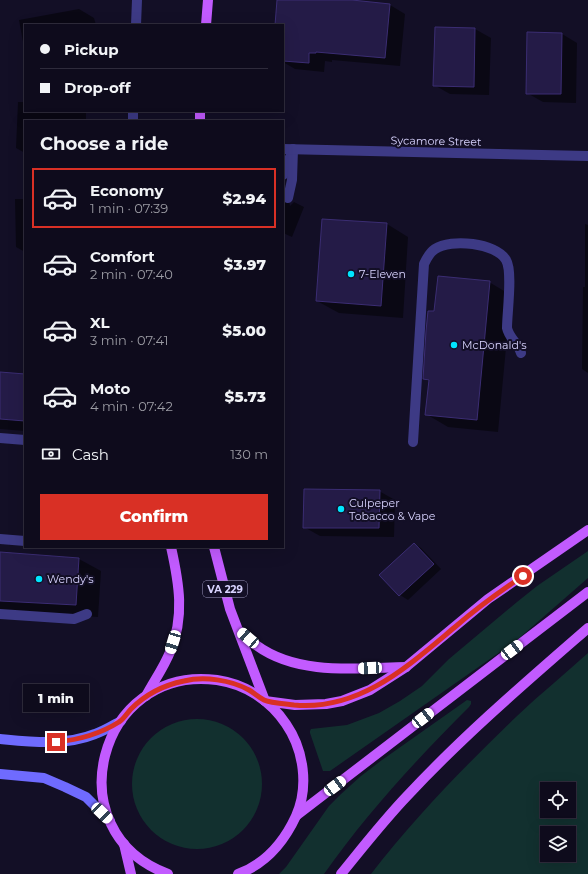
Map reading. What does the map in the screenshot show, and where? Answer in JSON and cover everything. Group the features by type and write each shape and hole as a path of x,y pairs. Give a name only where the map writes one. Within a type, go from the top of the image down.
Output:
{"main road":[{"path":"206,24 208,0"},
{"path":"265,701 295,705 326,704 342,701 370,690 406,667 488,600 588,530"},
{"path":"146,696 170,652 179,619 180,604 177,574 171,548"},
{"name":"VA 229","path":"214,548 230,609 240,631 265,701"},
{"path":"297,815 588,592"},
{"path":"341,874 372,834 407,795 462,740 588,628"},
{"path":"240,631 256,645 267,652 281,658 307,665 340,670 406,667"},
{"path":"168,874 157,870 140,859 124,844 110,821 105,807 101,786 102,765 108,744 117,726 130,709 146,696 165,686 186,680 207,679 227,682 247,689 265,701 280,716 292,733 299,752 303,773 302,794 297,815 288,833 274,850 258,864 238,874"},
{"path":"0,739 42,743 70,740 95,734 120,722"},
{"path":"0,774 44,778 66,787 86,797 110,821"},
{"path":"124,844 131,874"}],"street":[{"path":"136,24 137,0"},
{"path":"284,170 288,149"},
{"path":"288,149 292,180 288,198"},
{"name":"Sycamore Street","path":"288,149 588,156"},
{"path":"413,442 424,264 427,256 435,249 444,245 455,243 487,247 499,253 506,260 510,274 507,328 508,334 521,353"},
{"path":"0,438 24,440"},
{"path":"0,539 24,541"},
{"path":"0,614 74,619 87,614"}],"green space":[{"path":"588,551 588,578 517,640 330,771 323,771 310,733 311,729 347,725 379,713 400,701 422,686 449,659 537,586"},
{"path":"588,653 588,874 371,874 405,832 460,772 526,708"},
{"path":"467,700 471,701 469,707 430,746 393,787 357,829 324,874 279,874 286,867 329,806 341,794 382,760"},
{"path":"203,719 222,724 243,738 257,759 261,771 261,797 257,809 243,830 222,844 210,848 191,849 172,844 151,830 137,809 133,797 132,778 137,759 151,738 172,724 184,720"}],"building":[{"path":"277,0 352,0 390,4 385,58 316,52 309,53 309,63 284,61 284,24 275,24"},
{"path":"435,27 475,28 474,87 433,86"},
{"path":"527,32 562,33 561,94 526,94"},
{"name":"7-Eleven","path":"322,219 387,223 381,306 316,301"},
{"name":"McDonald's","path":"438,276 490,281 477,420 425,415 429,380 423,379 426,331 428,311 434,311"},
{"path":"0,372 24,374 24,421 0,419"},
{"name":"Culpeper Tobacco & Vape","path":"304,489 380,490 379,528 303,528"},
{"path":"414,543 434,564 399,596 379,575"},
{"name":"Wendy's","path":"0,552 79,558 76,605 0,601"}],"place":[{"name":"7-Eleven","path":"351,274"},
{"name":"McDonald's","path":"454,345"},
{"name":"Culpeper Tobacco & Vape","path":"341,509"},
{"name":"Wendy's","path":"39,579"}],"route":[{"path":"56,742 95,734 120,722 130,709 146,696 165,686 186,680 207,679 227,682 247,689 265,701 295,705 326,704 355,697 370,690 406,667 488,600 523,576"}]}
